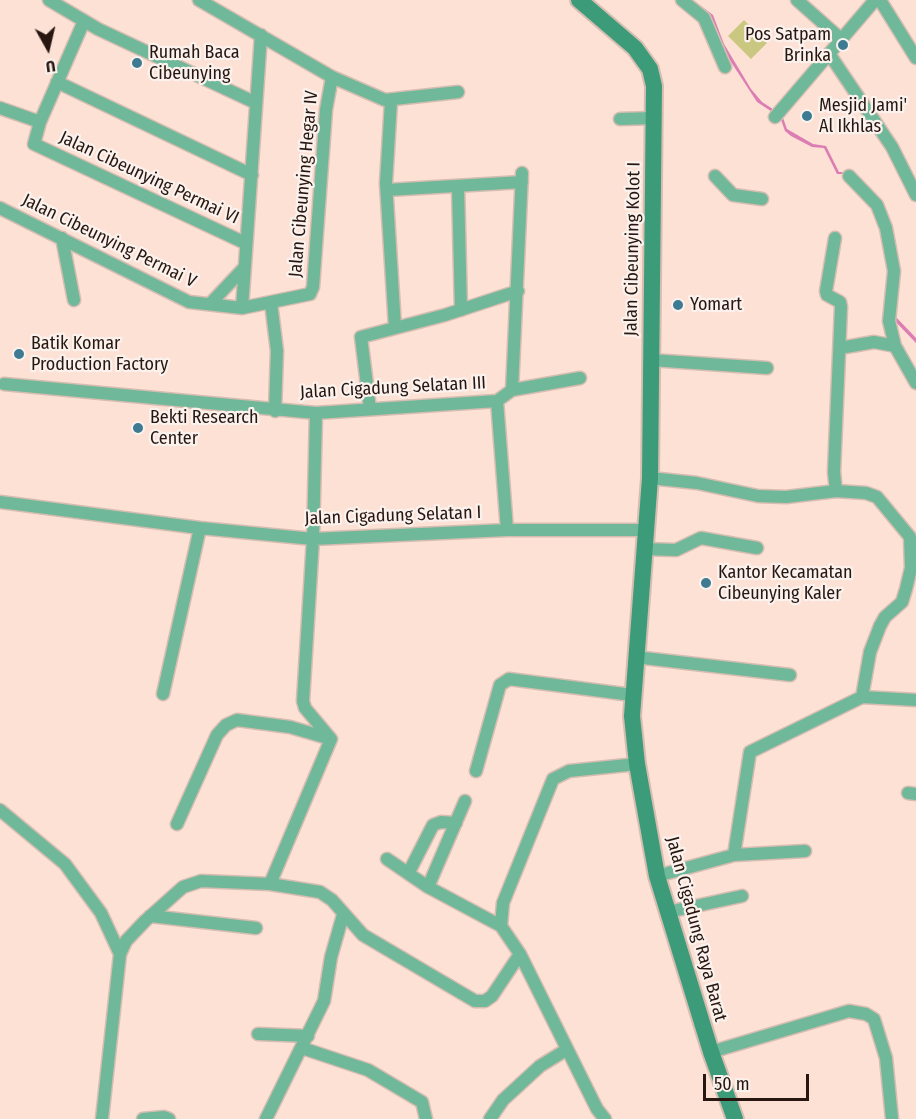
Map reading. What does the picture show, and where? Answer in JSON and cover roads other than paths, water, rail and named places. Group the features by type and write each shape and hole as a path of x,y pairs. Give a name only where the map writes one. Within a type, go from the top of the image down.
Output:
{"street":[{"path":"50,0 84,21 256,103"},
{"path":"199,0 332,77 391,101 458,92"},
{"name":"Jalan Cibeunying Kolot I","path":"579,0 609,23 645,60 654,86 650,478 646,530"},
{"path":"682,0 704,18 718,45 725,67"},
{"path":"797,0 842,40"},
{"path":"779,113 875,0"},
{"path":"880,0 916,58"},
{"path":"0,108 40,122 84,21"},
{"path":"242,308 261,35"},
{"path":"830,55 892,147 916,195"},
{"name":"Jalan Cibeunying Hegar IV","path":"310,294 313,287 326,110 332,77"},
{"path":"57,82 252,175"},
{"path":"391,101 387,190 395,327"},
{"path":"620,119 655,118"},
{"name":"Jalan Cibeunying Permai VI","path":"40,122 33,140 37,145 245,243"},
{"path":"715,176 733,195 762,200"},
{"path":"387,190 458,186 522,177 512,390"},
{"path":"849,177 876,205 886,228 894,271 889,321 895,346 916,382"},
{"path":"458,186 460,310"},
{"name":"Jalan Cibeunying Permai V","path":"0,208 189,302 242,308 310,294"},
{"path":"62,238 74,300"},
{"path":"835,238 826,291 827,295 840,302 835,483"},
{"path":"210,304 243,269"},
{"path":"370,409 360,342 366,334 460,310 518,291"},
{"path":"271,303 277,351 275,411"},
{"path":"840,348 874,342 895,346"},
{"path":"651,360 767,368"},
{"name":"Jalan Cigadung Selatan III","path":"4,384 275,411 316,413 497,400 512,390 580,378"},
{"name":"Jalan Cigadung Selatan III","path":"497,400 507,530"},
{"path":"316,413 313,539 303,701 305,708 331,739"},
{"path":"650,478 697,483 758,496 786,497 835,483 877,497 910,537 911,568 903,602 885,617 870,652 862,697"},
{"name":"Jalan Cigadung Selatan I","path":"0,502 200,528 313,539 507,530 646,530"},
{"path":"163,694 200,528"},
{"name":"Jalan Cigadung Raya Barat","path":"646,530 632,695 637,764 657,876 711,1052 735,1119"},
{"path":"644,549 676,550 701,538 757,548"},
{"path":"635,657 790,675"},
{"path":"476,771 500,685 509,679 632,695"},
{"path":"734,855 750,752 862,697 916,700"},
{"path":"177,824 217,735 226,725 237,720 290,727 331,739"},
{"path":"270,884 331,739"},
{"path":"501,926 503,903 553,778 569,771 637,764"},
{"path":"428,887 465,801"},
{"path":"0,810 65,864 100,913 120,954"},
{"path":"409,872 433,825 441,822 456,823"},
{"path":"0,826 16,823"},
{"path":"657,876 734,855 805,851"},
{"path":"387,859 428,887 501,926 520,954 566,1050 597,1109 605,1119"},
{"path":"102,1119 120,954 126,941 150,916 191,883 270,884 320,892 332,900 363,935 475,1001 485,1001 492,996 520,954"},
{"path":"668,912 742,896"},
{"path":"266,1119 324,1001 331,957 343,915"},
{"path":"150,916 256,928"},
{"path":"711,1052 849,1011 866,1014 874,1019 886,1058 892,1119"},
{"path":"258,1034 308,1036"},
{"path":"302,1048 368,1070 422,1102 426,1119"},
{"path":"490,1119 503,1100 540,1066 566,1050"},
{"path":"143,1119 169,1119"}],"place":[{"name":"Pos Satpam Brinka","path":"843,45"},
{"name":"Rumah Baca Cibeunying","path":"137,63"},
{"name":"Mesjid Jami' Al Ikhlas","path":"807,116"},
{"name":"Yomart","path":"678,305"},
{"name":"Batik Komar Production Factory","path":"19,354"},
{"name":"Bekti Research Center","path":"138,428"},
{"name":"Kantor Kecamatan Cibeunying Kaler","path":"706,583"}]}
